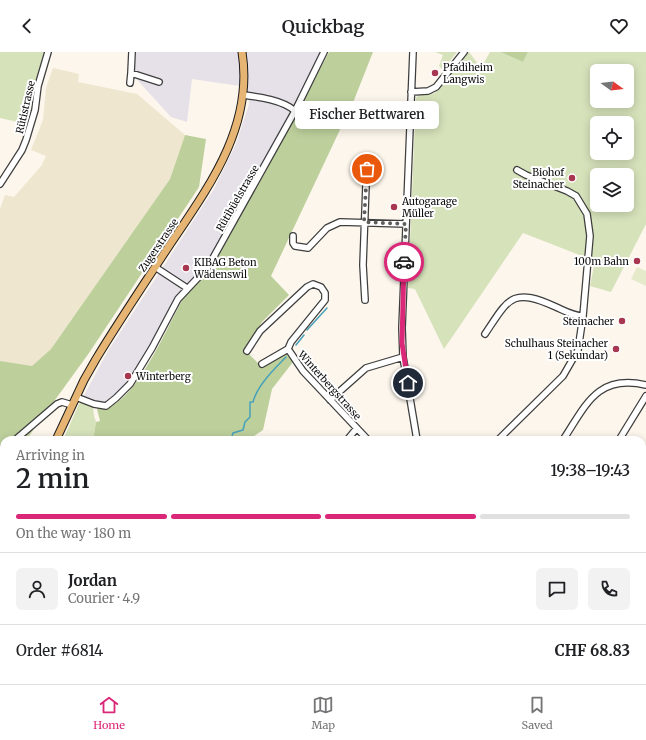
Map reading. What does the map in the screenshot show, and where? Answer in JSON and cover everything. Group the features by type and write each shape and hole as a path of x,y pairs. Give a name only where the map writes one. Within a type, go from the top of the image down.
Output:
{"main road":[{"name":"Zugerstrasse","path":"58,436 76,397 114,330 201,199 222,162 235,134 243,95 244,70 242,52"}],"street":[{"name":"Rütistrasse","path":"0,184 22,150 26,140 35,110 38,86 48,52"},
{"path":"130,83 132,52"},
{"name":"Rütibüelstrasse","path":"76,397 94,404 106,406 124,390 152,348 178,299 208,267 295,111 324,52"},
{"path":"413,52 402,311 403,357 416,436"},
{"path":"411,92 428,92 436,87 464,52"},
{"path":"131,73 159,82"},
{"path":"243,95 255,96 287,105 295,111"},
{"path":"365,300 363,265 367,158"},
{"path":"502,436 563,376 578,350 583,316 590,236 587,214 576,196 567,191 535,180 517,170"},
{"path":"293,236 293,243 295,246 308,248 322,233 334,224 340,222 406,224"},
{"path":"155,267 187,288"},
{"name":"Winterbergstrasse","path":"247,351 260,331 307,287 313,284 318,285 325,293 325,300 291,342 288,349 303,370 364,436"},
{"path":"485,334 505,304 514,298 529,298 573,315 583,316"},
{"path":"262,364 288,349"},
{"path":"330,400 366,368 403,357"},
{"path":"566,436 586,404 601,388 617,383 646,385"},
{"path":"621,436 646,396"},
{"path":"20,436 57,404 62,402 72,405"},
{"path":"350,436 357,428"}],"shaded area":[{"path":"132,52 323,52 295,109 206,264 178,294 128,383 109,402 96,403 83,397 108,351 214,189 236,144 249,104 247,87 192,79 187,122 171,117 131,73"},
{"path":"53,68 79,74 78,82 137,94 185,135 170,179 51,349 32,366 16,365 0,361 0,209 5,195 14,197 42,165 46,156 31,150 43,120 46,88"}],"green space":[{"path":"0,52 48,52 31,125 0,118"},
{"path":"329,52 373,52 354,100 271,276 289,295 262,322 245,350 260,365 285,353 293,362 272,389 263,430 254,436 94,436 96,422 100,421 97,409 109,407 120,400 142,373 163,338 186,293 204,275 225,244"},
{"path":"435,52 457,52 443,70 439,66 443,55"},
{"path":"469,52 481,68 490,52 500,52 523,62 528,52 646,52 646,224 611,292 590,286 595,261 523,233 444,349 415,289 408,288 416,98 420,94 428,95 435,93"},
{"path":"500,52 528,52 523,62"},
{"path":"185,135 206,139 199,187 89,353 29,436 0,436 0,361 32,366 51,349 170,179"},
{"path":"637,267 646,271 646,286 631,279"},
{"path":"83,402 93,406 96,422 94,436 65,436 79,404"}],"waterway":[{"path":"307,330 327,308"},
{"path":"296,345 304,335"},
{"path":"232,436 233,433 243,430 245,422 250,417 250,402 253,402 262,384 271,372 286,357"}],"way so far":[{"path":"367,169 364,222 406,224 404,262"}],"place":[{"name":"Pfadiheim Langwis","path":"435,73"},
{"name":"Fischer Bettwaren","path":"367,169"},
{"name":"Biohof Steinacher","path":"572,178"},
{"name":"Autogarage Müller","path":"394,207"},
{"name":"100m Bahn","path":"637,261"},
{"name":"KIBAG Beton Wädenswil","path":"186,268"},
{"name":"Steinacher","path":"622,321"},
{"name":"Schulhaus Steinacher 1 (Sekundar)","path":"616,349"},
{"name":"Winterberg","path":"128,376"}],"route":[{"path":"404,262 402,343 408,383"}]}
